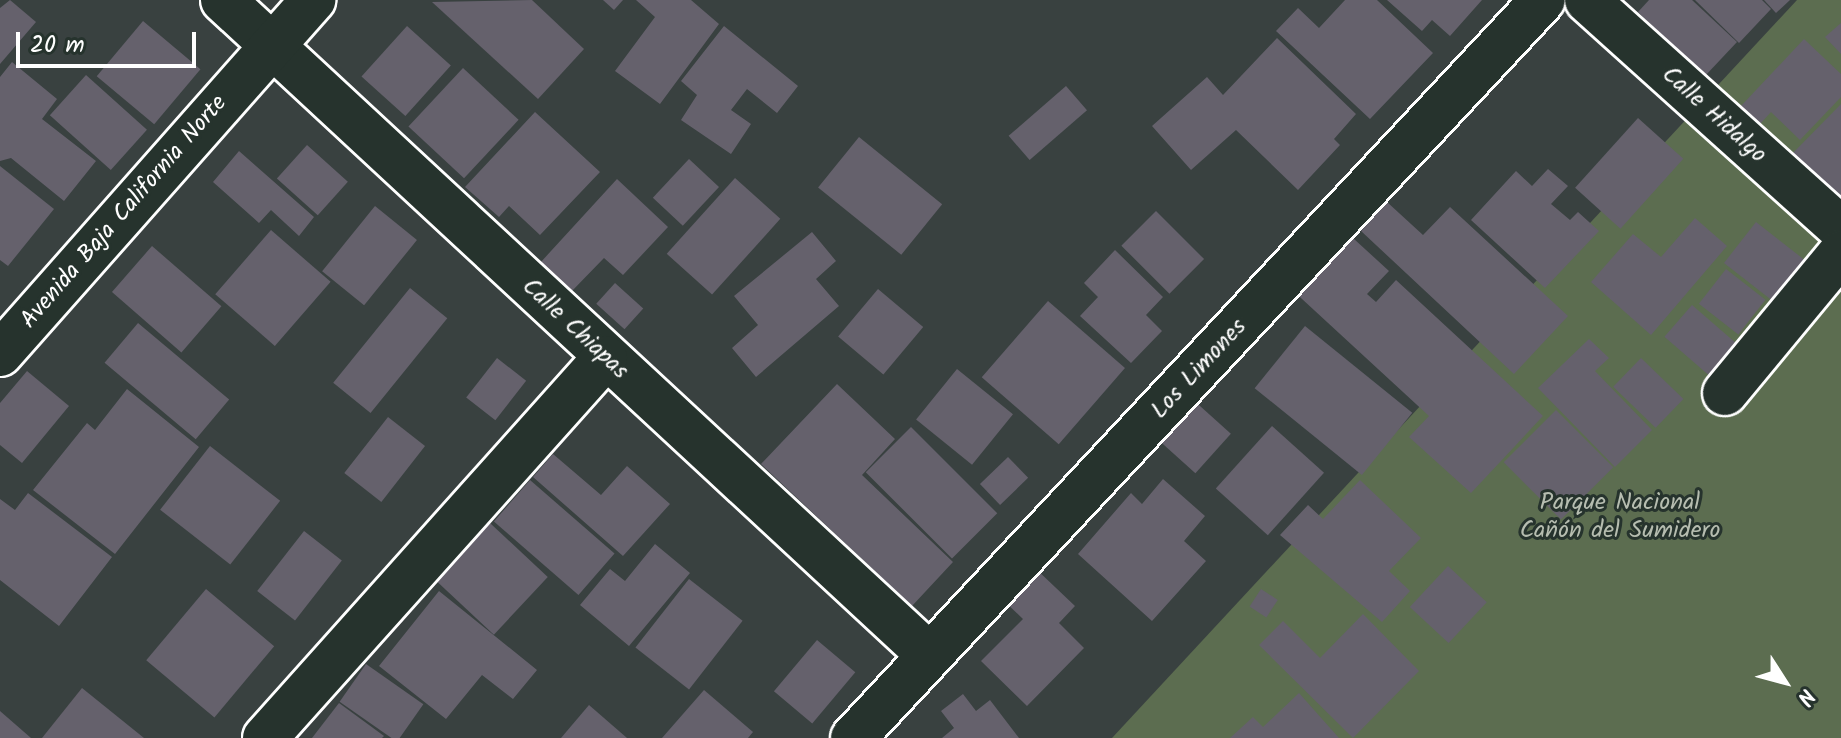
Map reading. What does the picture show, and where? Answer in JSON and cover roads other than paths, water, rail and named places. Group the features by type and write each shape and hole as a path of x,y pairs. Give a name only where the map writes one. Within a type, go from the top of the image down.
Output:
{"street":[{"name":"Calle Chiapas","path":"223,0 605,358 929,655"},
{"name":"Avenida Baja California Norte","path":"0,354 313,0"},
{"name":"Los Limones","path":"853,738 1543,0"},
{"name":"Calle Hidalgo","path":"1587,0 1841,229"},
{"path":"1725,393 1841,253"},
{"path":"265,738 605,358"}],"park label":[{"name":"Parque Nacional Cañón del Sumidero","path":"1620,517"}]}
